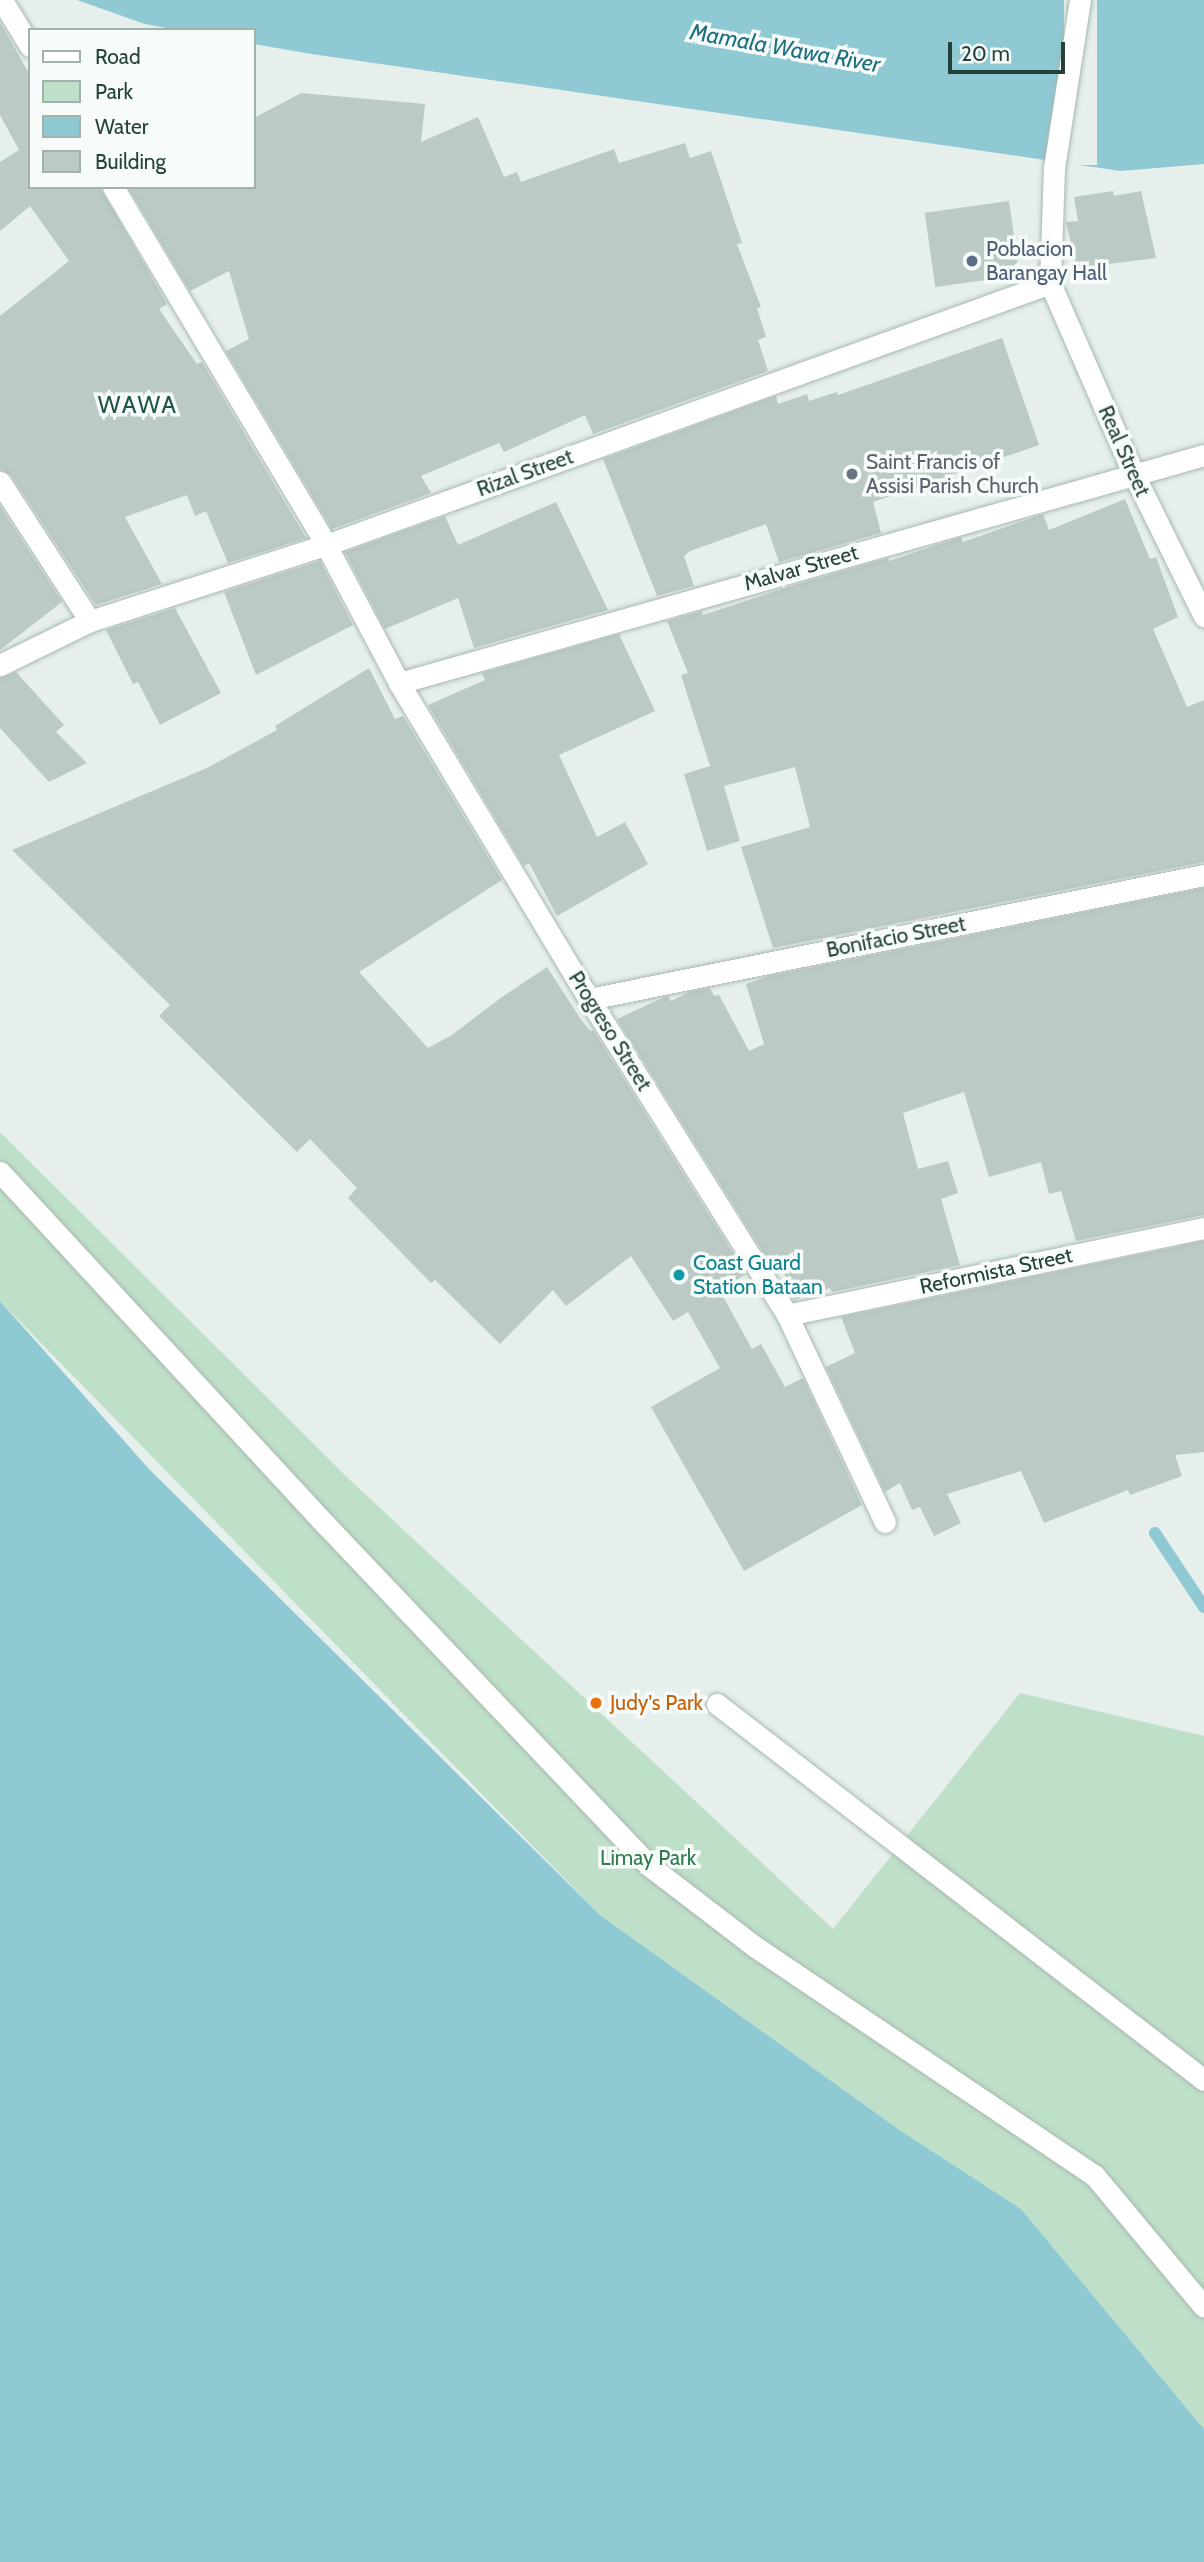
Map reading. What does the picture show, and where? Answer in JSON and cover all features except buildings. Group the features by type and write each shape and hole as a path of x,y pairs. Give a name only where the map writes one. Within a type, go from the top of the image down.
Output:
{"street":[{"path":"1050,283 1054,168 1080,0"},
{"path":"3,2 28,43"},
{"name":"Progreso Street","path":"114,189 326,545 399,683 589,999 787,1315 885,1522"},
{"name":"Real Street","path":"1050,283 1133,473 1204,616"},
{"name":"Rizal Street","path":"0,665 90,621 326,545 1050,283"},
{"name":"Malvar Street","path":"399,683 1204,455"},
{"path":"0,482 90,621"},
{"name":"Bonifacio Street","path":"589,999 1204,875"},
{"path":"0,1172 327,1525 651,1867 754,1946 1095,2176 1204,2307"},
{"name":"Reformista Street","path":"787,1315 1204,1227"},
{"path":"717,1704 1204,2080"}],"green space":[{"name":"Limay Park","path":"0,1132 351,1481 833,1929 1020,1693 1204,1736 1204,2429 1021,2209 901,2131 600,1915 0,1301"}],"water":[{"name":"Mamala Wawa River","path":"77,0 1204,0 1204,164 1121,171 305,53 256,44 256,28 166,28 145,24"},
{"path":"0,1301 149,1469 600,1915 901,2131 1021,2209 1204,2429 1204,2562 0,2562"}],"pier":[{"path":"1064,0 1097,0 1097,165 1064,165"}],"waterway":[{"path":"1155,1533 1204,1607"}],"place":[{"name":"Poblacion Barangay Hall","path":"972,261"},
{"name":"Saint Francis of Assisi Parish Church","path":"852,474"},
{"name":"Coast Guard Station Bataan","path":"679,1275"},
{"name":"Judy's Park","path":"596,1703"}],"district":[{"name":"WAWA","path":"138,405"}]}
